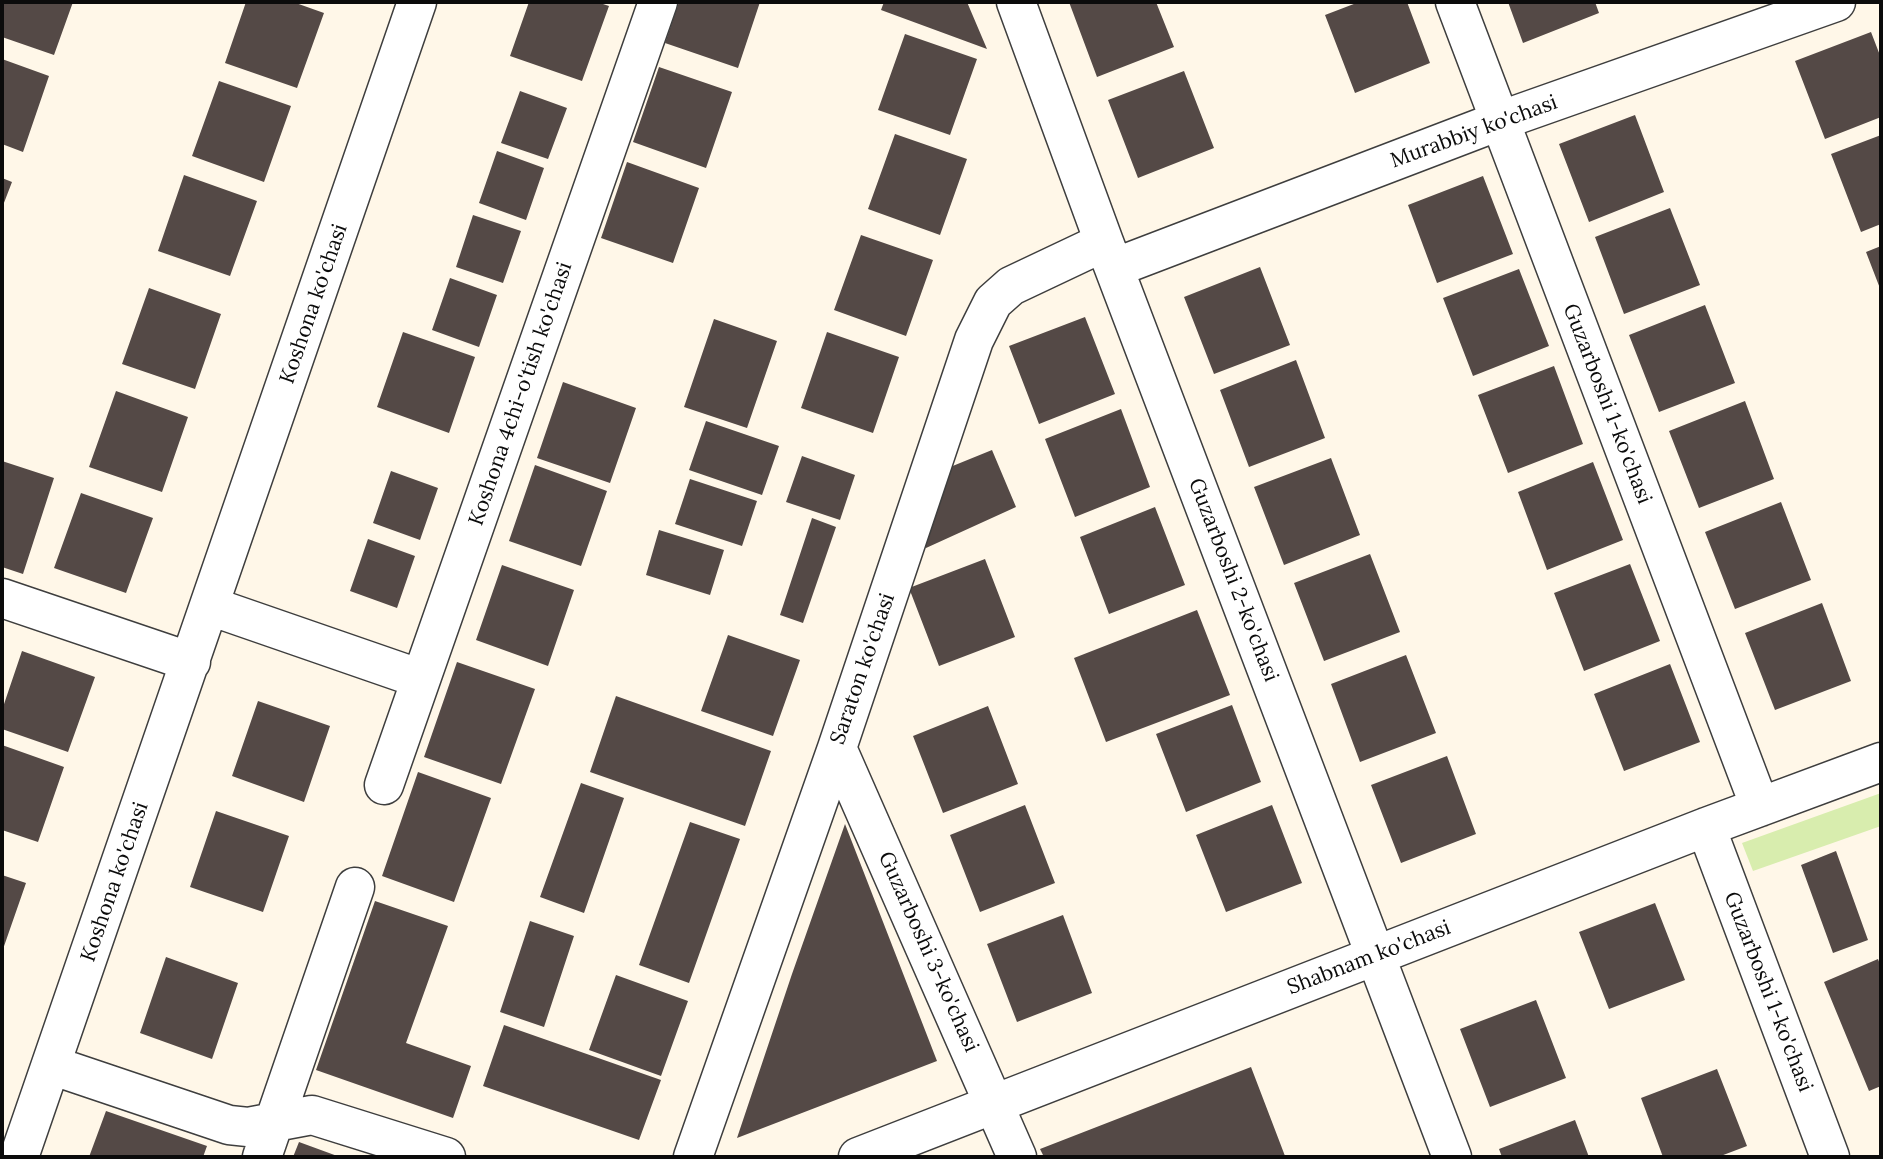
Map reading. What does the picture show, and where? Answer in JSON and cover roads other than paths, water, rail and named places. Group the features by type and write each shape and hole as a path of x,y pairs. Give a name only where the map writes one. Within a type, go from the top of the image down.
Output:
{"street":[{"name":"Koshona ko'chasi","path":"19,1157 417,2"},
{"name":"Koshona 4chi-o'tish ko'chasi","path":"384,785 658,2"},
{"name":"Guzarboshi 2-ko'chasi","path":"1016,2 1109,255 1452,1157"},
{"name":"Guzarboshi 1-ko'chasi","path":"1455,2 1760,807"},
{"name":"Murabbiy ko'chasi","path":"1109,255 1836,2"},
{"name":"Saraton ko'chasi","path":"693,1157 836,748 974,340 993,302 1027,276 1109,255"},
{"path":"2,598 191,662"},
{"path":"211,606 421,679"},
{"name":"Guzarboshi 3-ko'chasi","path":"836,748 1017,1157"},
{"name":"Shabnam ko'chasi","path":"858,1157 996,1106 1376,954 1881,762"},
{"name":"Guzarboshi 1-ko'chasi","path":"1706,827 1830,1157"},
{"path":"268,1141 355,887"},
{"path":"51,1065 229,1125 248,1128 268,1141"},
{"path":"268,1141 312,1115 446,1157"}]}
